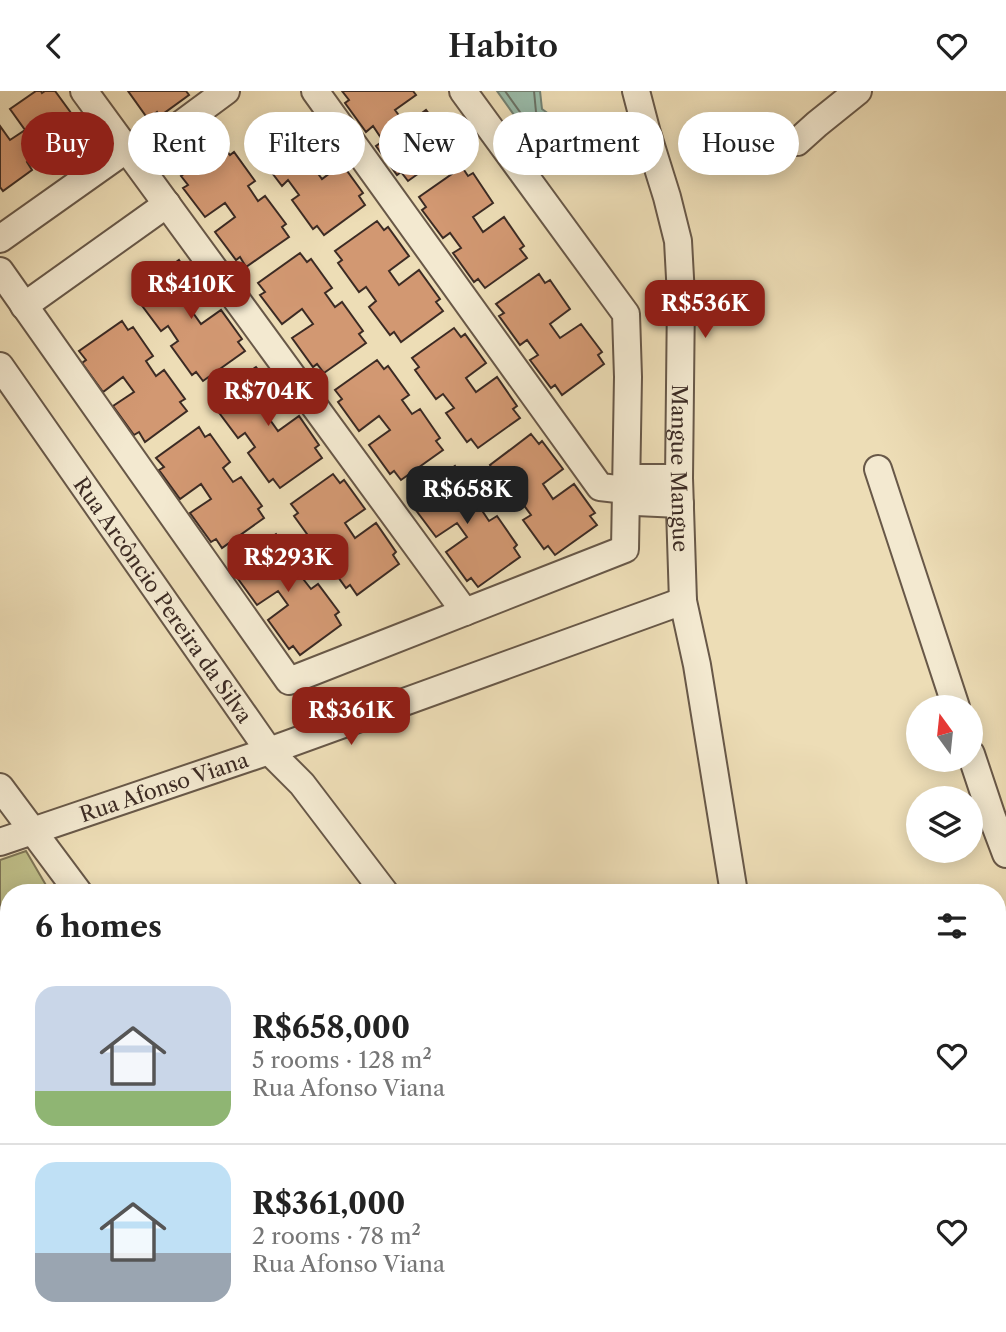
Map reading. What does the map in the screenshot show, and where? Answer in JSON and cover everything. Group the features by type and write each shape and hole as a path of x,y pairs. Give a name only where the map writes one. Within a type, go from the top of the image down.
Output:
{"street":[{"path":"84,91 128,151"},
{"path":"194,112 226,91"},
{"path":"315,91 600,487 626,490 636,502 680,504"},
{"path":"0,271 289,681 625,549 628,377 626,314 463,91"},
{"name":"Mangue Mangue","path":"636,91 678,241 681,296 679,478 683,601 697,665 733,884"},
{"path":"799,140 858,91"},
{"path":"0,239 128,155"},
{"path":"146,175 465,611"},
{"path":"24,306 167,204"},
{"name":"Rua Arcôncio Pereira da Silva","path":"0,366 269,751 302,784 378,884"},
{"path":"878,469 952,695"},
{"path":"626,490 638,478 679,478"},
{"name":"Rua Afonso Viana","path":"0,842 269,751 683,601"},
{"path":"980,772 999,812 1006,854"},
{"path":"0,787 72,884"}],"green space":[{"path":"26,851 45,884 0,884 0,860"}],"water":[{"path":"497,91 540,91 542,109 546,112 512,112"}],"building":[{"path":"36,91 55,91 70,112 21,112 21,124 10,109"},
{"path":"128,91 186,91 189,95 166,112 143,112"},
{"path":"342,91 413,91 416,95 395,110 396,112 379,112 379,135 373,126 366,132 365,112 352,112 345,103 349,100"},
{"path":"0,126 10,140 21,133 21,175 25,175 3,191 0,187"},
{"path":"234,152 244,166 244,175 251,175 255,181 248,186 258,201 265,196 286,224 282,227 289,237 246,267 240,257 236,260 215,232 235,217 225,203 205,217 183,188 188,185 181,176 230,175 230,155"},
{"path":"274,175 319,175 322,179 327,175 350,175 363,193 359,196 365,205 324,235 317,226 313,229 292,200 299,195 288,180 282,186"},
{"path":"403,175 416,175 408,181"},
{"path":"451,175 474,175 493,203 473,217 483,232 504,217 524,246 520,249 527,258 485,288 478,279 474,282 453,253 461,248 450,233 443,238 422,210 426,207 419,197"},
{"path":"377,221 384,230 388,227 409,256 389,271 399,285 419,270 440,299 436,302 443,311 401,342 394,332 390,335 369,307 376,301 366,287 359,292 338,263 342,260 335,251"},
{"path":"300,253 307,262 311,259 332,288 325,293 335,307 342,302 363,331 359,334 366,343 324,373 317,364 313,367 292,338 313,324 302,309 282,324 260,295 265,292 258,283"},
{"path":"179,260 186,270 190,267 211,295 191,310 201,324 221,310 242,339 238,342 245,351 203,381 196,372 192,375 171,346 178,341 168,326 161,331 140,303 144,300 137,291"},
{"path":"539,274 545,283 550,280 570,309 550,324 560,338 581,324 602,352 598,355 604,364 562,395 555,385 551,388 530,360 538,355 527,340 520,345 499,316 504,313 496,304"},
{"path":"122,321 128,330 133,327 153,356 146,361 156,376 164,370 185,399 180,402 187,411 145,442 139,432 134,435 113,406 134,392 123,377 103,392 82,363 86,360 79,351"},
{"path":"454,328 461,337 465,334 486,363 466,378 476,392 497,377 517,406 513,409 520,418 478,448 471,439 467,442 446,413 454,408 443,394 436,399 415,370 419,367 412,358"},
{"path":"377,360 384,369 388,366 409,395 402,400 412,414 420,409 440,438 436,441 443,450 401,480 394,471 390,474 369,445 390,430 379,416 359,431 338,402 342,399 335,390"},
{"path":"256,367 263,376 267,373 288,402 268,417 278,431 299,416 319,445 315,448 322,458 280,488 273,479 269,482 248,453 255,447 245,433 238,438 217,410 221,407 214,397"},
{"path":"199,427 205,437 210,434 230,462 223,468 233,482 241,477 262,506 258,509 264,518 222,548 216,539 211,542 190,513 211,499 201,484 180,499 159,470 164,467 156,458"},
{"path":"531,434 539,444 542,441 563,469 543,484 553,499 574,484 595,513 590,516 597,525 555,555 548,546 544,549 523,520 531,515 520,500 513,506 492,477 496,474 490,465"},
{"path":"455,466 461,475 466,472 486,501 479,506 489,521 497,516 517,545 514,548 520,557 478,587 471,578 467,581 446,552 467,537 457,523 436,537 415,509 419,506 412,496"},
{"path":"333,474 340,483 344,480 365,509 345,523 355,538 376,523 396,552 393,555 399,564 357,595 350,585 346,588 325,559 333,554 322,540 315,545 294,516 298,513 291,504"},
{"path":"276,534 283,543 287,540 308,569 300,575 311,589 318,584 339,612 335,615 341,625 300,655 293,646 289,649 268,620 288,605 278,591 257,605 236,576 241,573 234,564"}]}
